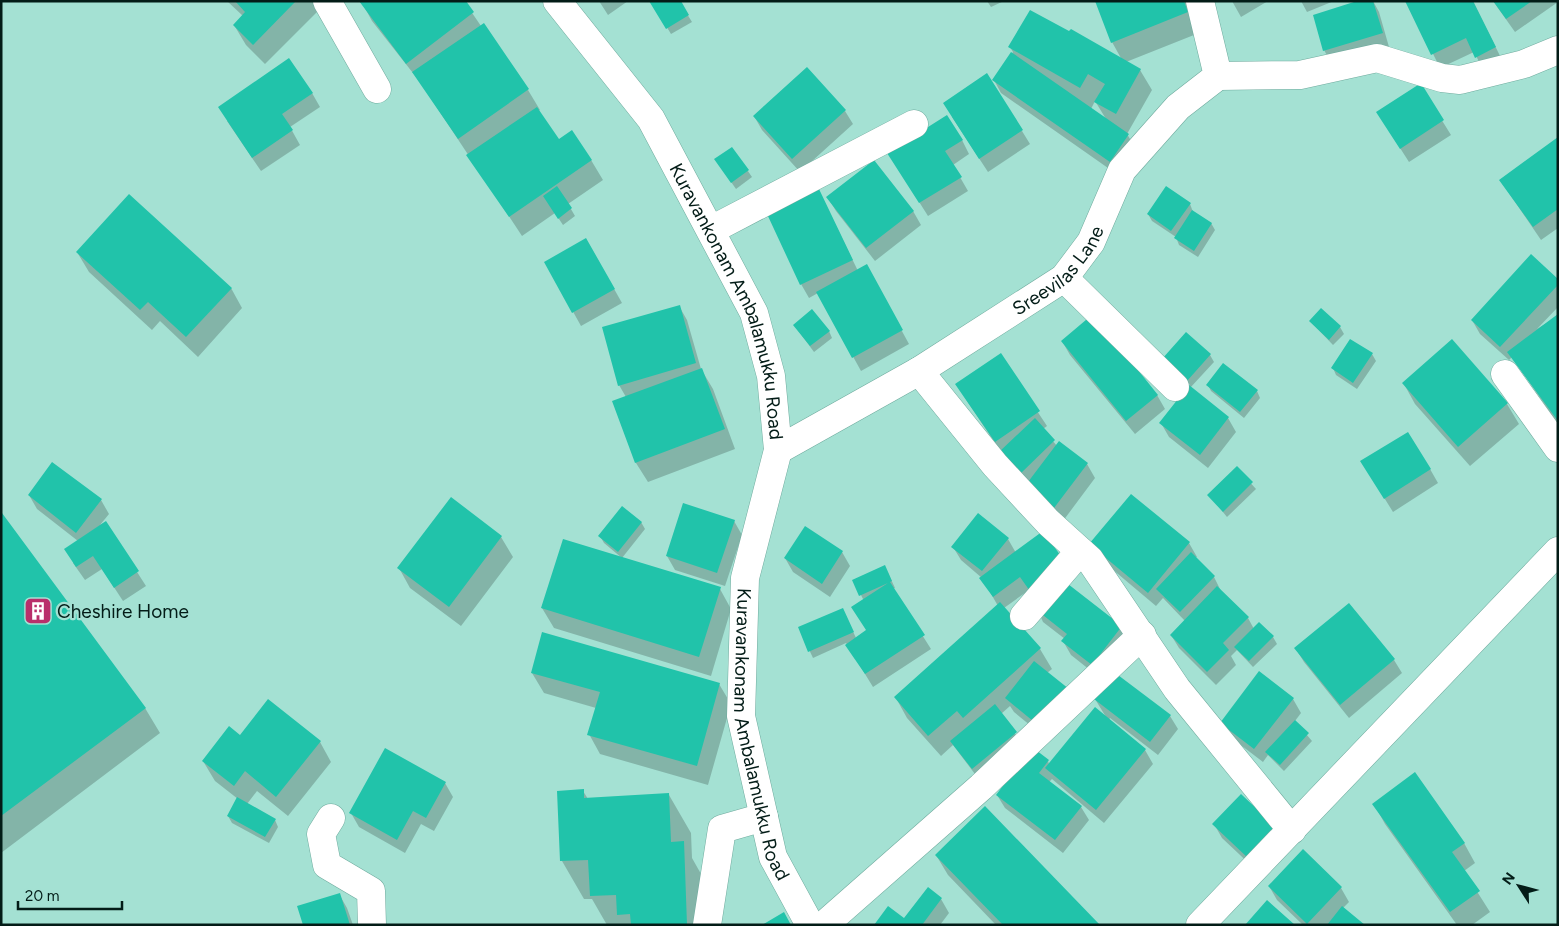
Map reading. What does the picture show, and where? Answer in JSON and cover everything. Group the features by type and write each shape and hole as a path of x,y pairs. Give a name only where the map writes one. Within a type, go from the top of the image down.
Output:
{"street":[{"path":"328,1 377,89"},
{"name":"Kuravankonam Ambalamukku Road","path":"557,1 651,119 754,313 771,376 778,450 745,578 741,716 773,857 810,925"},
{"path":"1200,1 1218,76 1300,75 1377,58 1442,78 1460,80 1524,64 1558,50"},
{"name":"Sreevilas Lane","path":"778,450 920,371 1064,278 1091,242 1122,170 1178,107 1218,76"},
{"path":"711,230 914,124"},
{"path":"1064,278 1175,387"},
{"path":"920,371 995,465 1048,522 1090,560 1177,689 1292,830"},
{"path":"1505,374 1558,448"},
{"path":"1024,616 1080,551"},
{"path":"1200,925 1558,551"},
{"path":"824,925 981,787 1142,635"},
{"path":"707,925 722,829 764,817"},
{"path":"331,818 321,834 327,865 371,891 372,925"}],"building":[{"path":"235,1 296,1 253,45 233,25 245,12"},
{"path":"359,1 466,1 474,12 406,64"},
{"path":"649,1 681,1 689,15 666,29"},
{"path":"1095,1 1184,1 1188,12 1111,43"},
{"path":"1357,1 1373,1 1383,33 1323,51 1313,15"},
{"path":"1405,1 1473,1 1496,47 1475,58 1466,38 1431,55"},
{"path":"1493,1 1532,1 1506,19"},
{"path":"1030,10 1069,31 1071,29 1141,69 1116,114 1094,102 1105,84 1088,74 1080,88 1008,47"},
{"path":"484,23 529,89 458,139 412,72"},
{"path":"1011,52 1129,134 1110,162 992,80"},
{"path":"289,58 313,93 282,114 293,130 252,158 218,107"},
{"path":"807,67 846,110 792,159 753,116"},
{"path":"987,73 1023,130 979,159 943,103"},
{"path":"1421,83 1444,120 1400,149 1376,112"},
{"path":"537,107 559,139 572,130 592,160 509,217 466,155"},
{"path":"947,115 963,140 945,151 962,177 919,203 887,153"},
{"path":"1558,137 1558,209 1533,227 1499,180"},
{"path":"732,147 749,170 731,183 714,159"},
{"path":"874,160 914,211 866,248 826,197"},
{"path":"557,186 572,208 558,219 543,196"},
{"path":"1166,186 1191,203 1171,231 1147,214"},
{"path":"819,189 853,260 800,285 767,214"},
{"path":"129,194 232,288 186,337 148,302 140,310 76,252"},
{"path":"1192,210 1212,223 1194,251 1174,238"},
{"path":"586,238 615,289 572,313 544,262"},
{"path":"1531,254 1558,279 1558,285 1500,347 1471,320"},
{"path":"867,264 903,330 852,358 816,292"},
{"path":"680,305 696,363 618,386 602,327"},
{"path":"1321,308 1341,326 1329,340 1309,321"},
{"path":"812,309 830,331 810,346 793,325"},
{"path":"1093,314 1158,395 1126,421 1061,341"},
{"path":"1558,314 1558,421 1507,352"},
{"path":"1186,332 1211,354 1187,381 1162,359"},
{"path":"1350,339 1373,353 1353,383 1331,368"},
{"path":"1452,339 1508,403 1458,447 1402,383"},
{"path":"1001,353 1040,411 995,442 955,384"},
{"path":"1223,363 1258,390 1240,412 1206,385"},
{"path":"702,368 725,429 635,463 612,401"},
{"path":"1189,385 1229,417 1200,455 1159,423"},
{"path":"1035,418 1055,440 1019,475 998,453"},
{"path":"1408,432 1431,469 1384,499 1360,461"},
{"path":"1059,441 1088,463 1054,508 1025,486"},
{"path":"52,462 102,499 76,533 28,495"},
{"path":"1237,466 1253,482 1223,512 1207,495"},
{"path":"1131,494 1190,542 1148,593 1089,544"},
{"path":"451,497 502,536 449,607 397,568"},
{"path":"683,503 735,520 717,573 666,556"},
{"path":"622,506 642,522 618,552 598,536"},
{"path":"978,513 1009,538 982,571 951,547"},
{"name":"Cheshire Home","path":"1,514 146,708 1,816"},
{"path":"106,521 139,571 114,588 93,556 76,567 64,549"},
{"path":"805,526 843,551 822,584 784,558"},
{"path":"1043,531 1063,559 1032,594 1020,577 993,597 979,578"},
{"path":"563,539 721,587 699,657 541,608"},
{"path":"1191,552 1215,576 1180,612 1156,589"},
{"path":"885,565 892,581 890,582 925,635 865,674 845,645 866,630 851,607 888,583 859,596 852,580"},
{"path":"1059,577 1122,626 1092,665 1061,641 1067,634 1034,608"},
{"path":"1217,586 1249,617 1223,643 1229,650 1207,672 1170,635"},
{"path":"1000,602 1041,648 963,718 957,711 928,736 894,697"},
{"path":"1349,603 1395,659 1340,705 1294,648"},
{"path":"843,608 854,632 808,652 798,627"},
{"path":"1259,622 1274,636 1249,661 1234,647"},
{"path":"542,632 720,683 697,766 587,735 600,692 531,673"},
{"path":"1034,661 1069,689 1039,726 1005,698"},
{"path":"1259,671 1294,698 1254,749 1220,723"},
{"path":"1114,672 1171,715 1150,742 1094,699"},
{"path":"268,699 321,741 276,797 245,771 234,786 202,761 229,726 240,735"},
{"path":"995,704 1017,732 972,769 950,741"},
{"path":"1095,707 1146,749 1096,810 1045,768"},
{"path":"1295,720 1309,733 1280,765 1265,752"},
{"path":"1032,747 1049,760 1039,773 1082,806 1055,840 996,795"},
{"path":"385,748 446,782 426,818 413,811 397,840 349,813"},
{"path":"1415,772 1465,843 1452,852 1480,891 1450,912 1372,804"},
{"path":"584,789 584,798 669,793 671,842 684,841 687,925 631,925 630,914 617,915 616,895 590,896 588,860 560,861 557,791"},
{"path":"1241,794 1277,828 1248,858 1212,824"},
{"path":"237,797 276,819 265,837 227,816"},
{"path":"985,806 1100,925 1003,925 935,855"},
{"path":"1303,849 1342,887 1307,924 1268,886"},
{"path":"928,887 942,898 922,925 874,925 888,906 904,918"},
{"path":"340,893 350,925 303,925 297,906"},
{"path":"1267,900 1295,925 1245,925"},
{"path":"1342,906 1365,925 1327,925"},
{"path":"784,912 791,925 762,925"}],"place":[{"name":"Cheshire Home","path":"38,611"}]}
